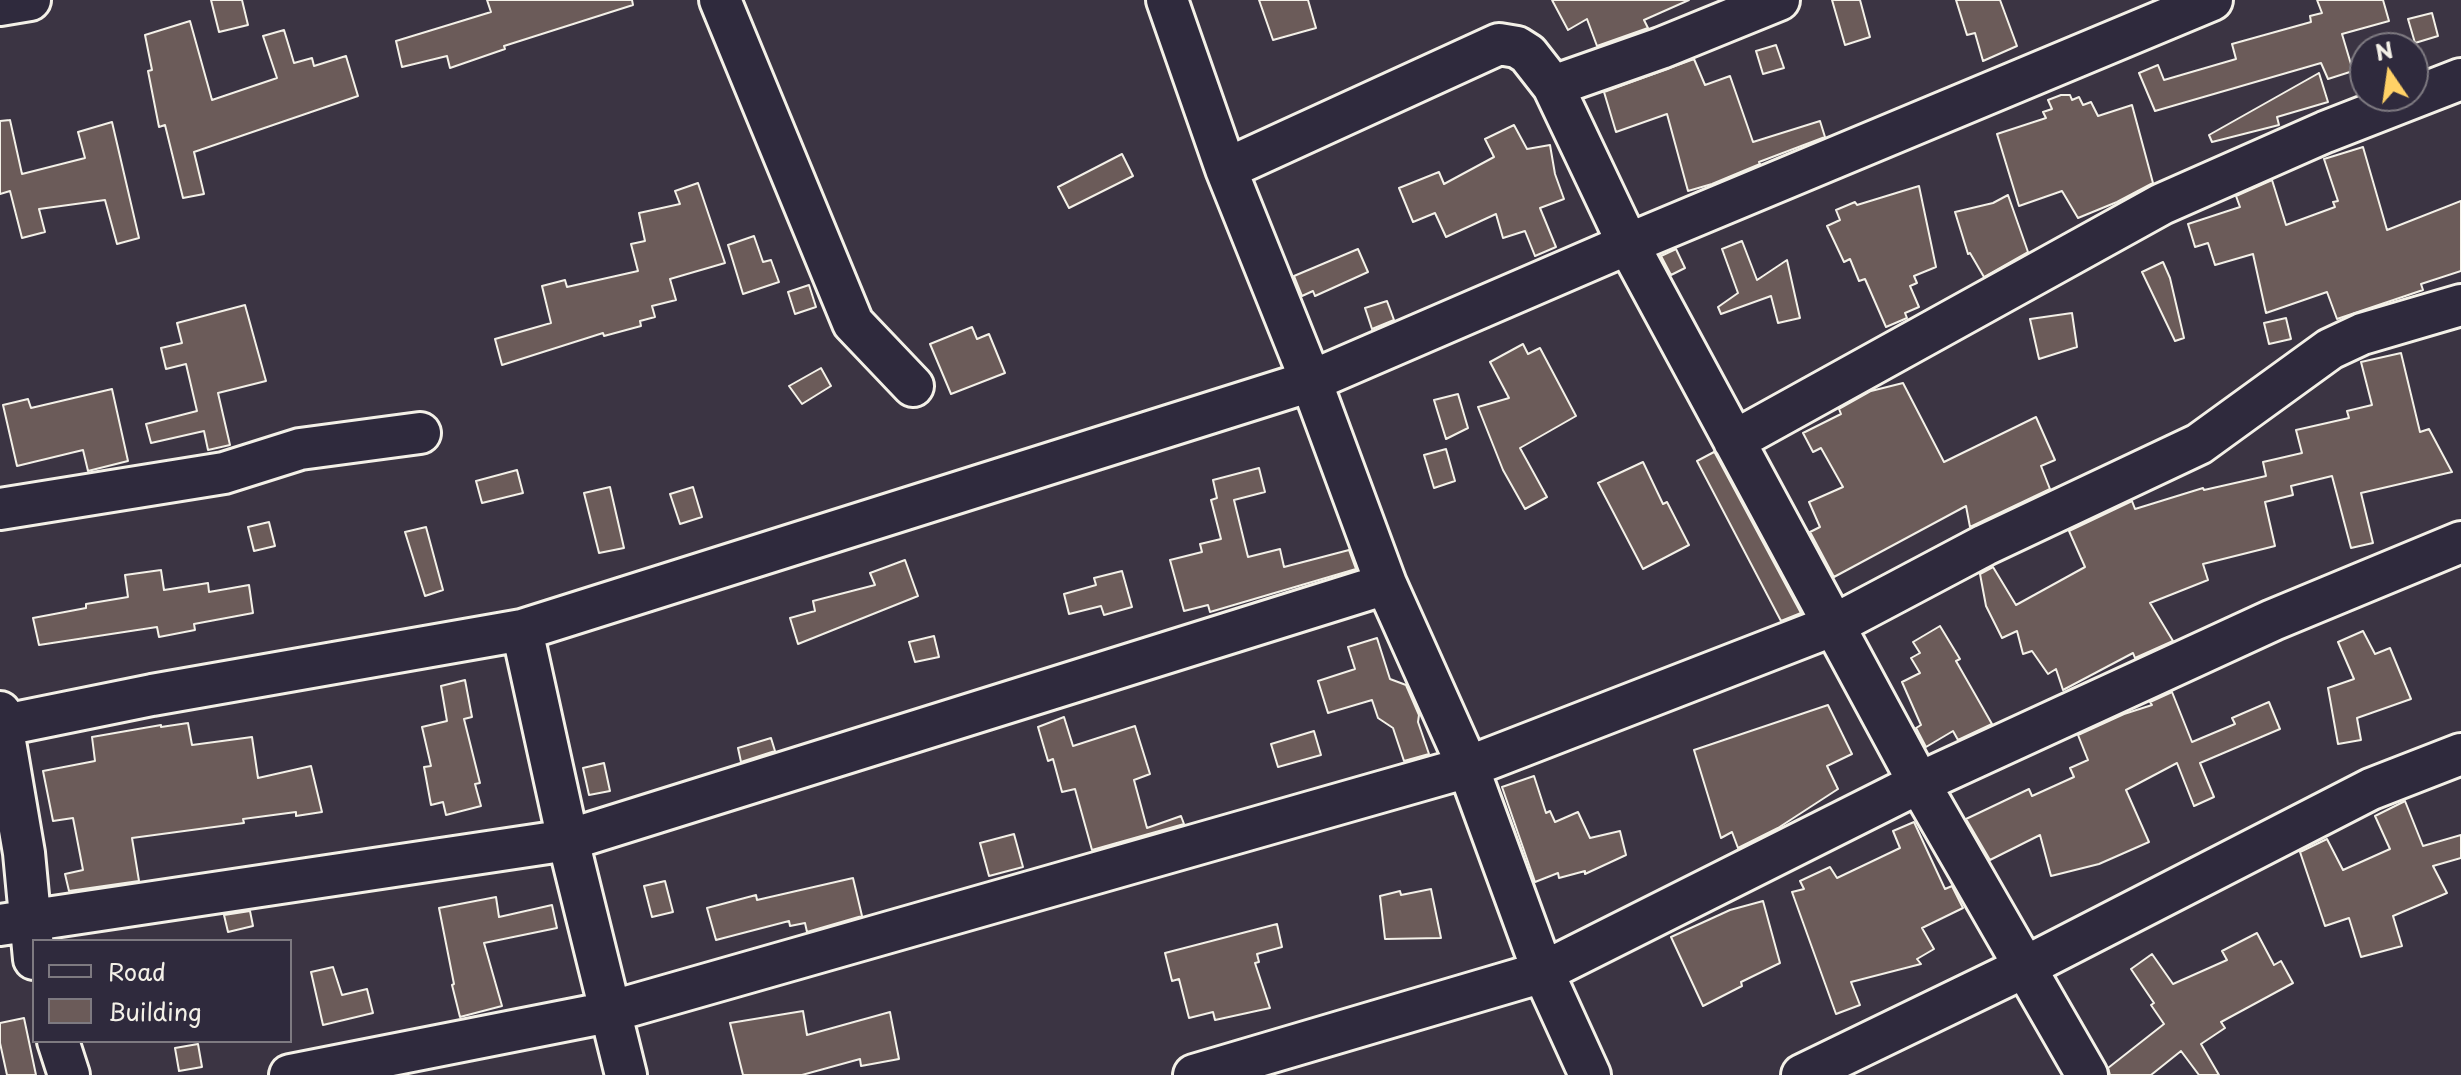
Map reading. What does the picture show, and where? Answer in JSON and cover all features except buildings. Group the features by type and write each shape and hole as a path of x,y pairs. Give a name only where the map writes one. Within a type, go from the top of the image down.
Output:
{"street":[{"path":"0,5 30,0"},
{"path":"720,0 853,323 913,386"},
{"path":"1167,0 1226,169 1311,381 1386,584 1468,767 1543,972 1590,1075"},
{"path":"1553,86 1661,48 1779,0"},
{"path":"1386,584 568,840 21,935 24,853 1,721 522,630 1311,381 1628,244 2212,0"},
{"path":"1226,169 1499,44 1517,47 1528,54 1553,86 1628,244 1919,783 2087,1075"},
{"path":"1734,441 2162,204 2325,132 2461,79"},
{"path":"290,1075 609,1012 1468,767 1834,625 1985,545 2199,444 2330,349 2362,334 2461,305"},
{"path":"0,509 224,473 300,449 420,433"},
{"path":"1194,1075 1543,972 1919,783 2273,620 2461,542"},
{"path":"522,630 568,840 626,1075"},
{"path":"1802,1075 2023,968 2371,789 2461,754"},
{"path":"59,1043 69,1075"}]}
